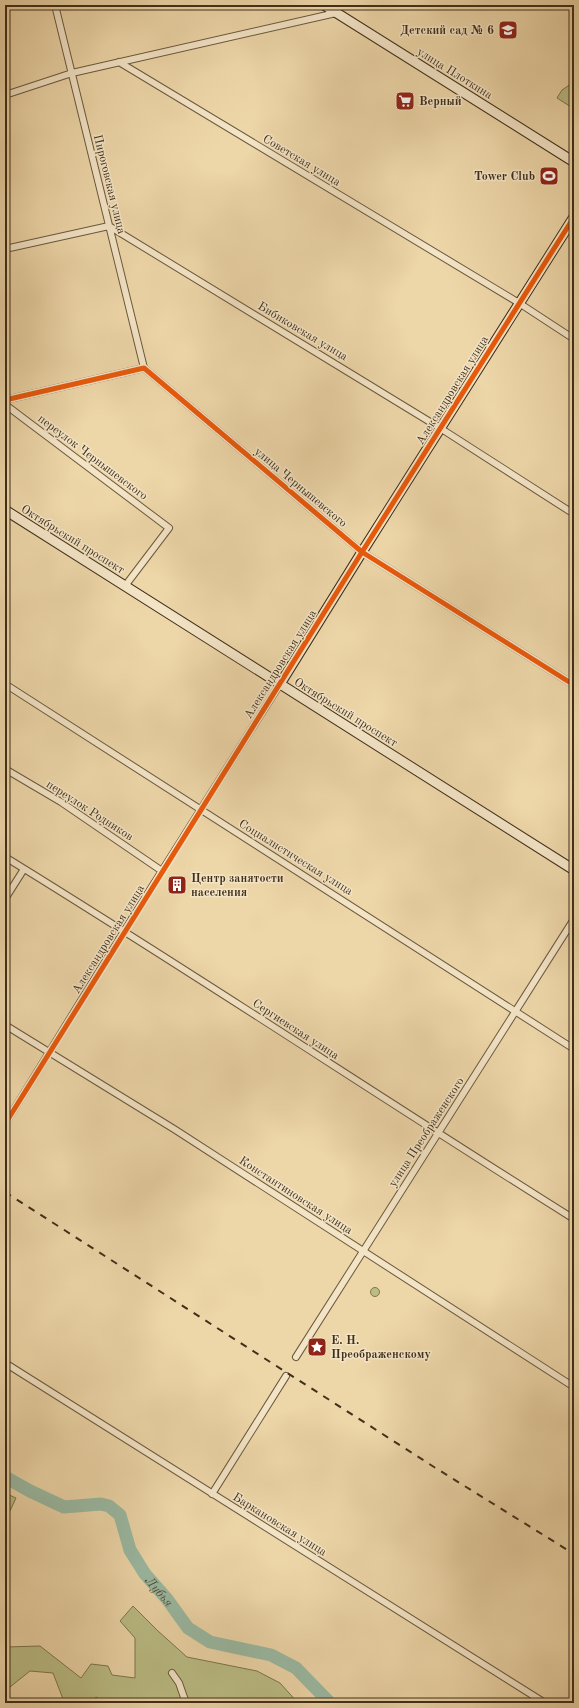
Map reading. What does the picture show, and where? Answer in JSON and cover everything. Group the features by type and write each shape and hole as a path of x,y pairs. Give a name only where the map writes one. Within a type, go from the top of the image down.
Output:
{"street":[{"name":"Пироговская улица","path":"55,5 144,368"},
{"name":"улица Плоткина","path":"324,5 574,162"},
{"path":"5,95 72,73 336,13"},
{"name":"Советская улица","path":"119,62 519,303 574,339"},
{"name":"Александровская улица","path":"5,1124 124,931 574,217"},
{"path":"5,248 109,226"},
{"name":"Бибиковская улица","path":"109,226 440,428 574,514"},
{"path":"5,401 144,368"},
{"name":"улица Чернышевского","path":"144,368 362,552 574,685"},
{"name":"переулок Чернышевского","path":"5,401 7,406 169,528 125,586"},
{"name":"Октябрьский проспект","path":"5,510 574,870"},
{"name":"Социалистическая улица","path":"5,684 574,1048"},
{"name":"переулок Родников","path":"5,769 60,802 162,871"},
{"name":"Сергиевская улица","path":"5,857 124,931 438,1134 574,1219"},
{"path":"5,899 24,869"},
{"name":"улица Преображенского","path":"296,1357 574,919"},
{"name":"Константиновская улица","path":"5,1025 174,1128 574,1387"},
{"name":"Баркановская улица","path":"5,1363 545,1703"},
{"path":"212,1494 286,1376"},
{"path":"172,1673 179,1683 186,1703"}],"green space":[{"path":"574,82 574,102 571,107 557,98 562,90"},
{"path":"375,1287 380,1292 375,1297 370,1292"},
{"path":"5,1493 16,1498 10,1511 5,1511"},
{"path":"133,1606 187,1657 257,1671 280,1683 298,1703 104,1703 96,1697 91,1703 61,1703 63,1699 53,1673 30,1671 5,1691 5,1647 40,1646 81,1678 91,1664 108,1666 112,1675 135,1678 135,1638 120,1621"}],"waterway":[{"name":"Лубья","path":"5,1477 64,1507 101,1504 109,1506 120,1515 130,1550 145,1574 167,1599 188,1628 210,1642 271,1655 296,1668 330,1703"}],"railway":[{"path":"5,1192 434,1467 574,1554"}],"cycle path":[{"path":"5,1124 362,552 574,217"},
{"path":"5,400 144,368 362,552 574,685"}],"place":[{"name":"Детский сад № 6","path":"508,30"},
{"name":"Верный","path":"405,101"},
{"name":"Tower Club","path":"549,176"},
{"name":"Центр занятости населения","path":"177,885"},
{"name":"Е. Н. Преображенскому","path":"317,1347"}]}
